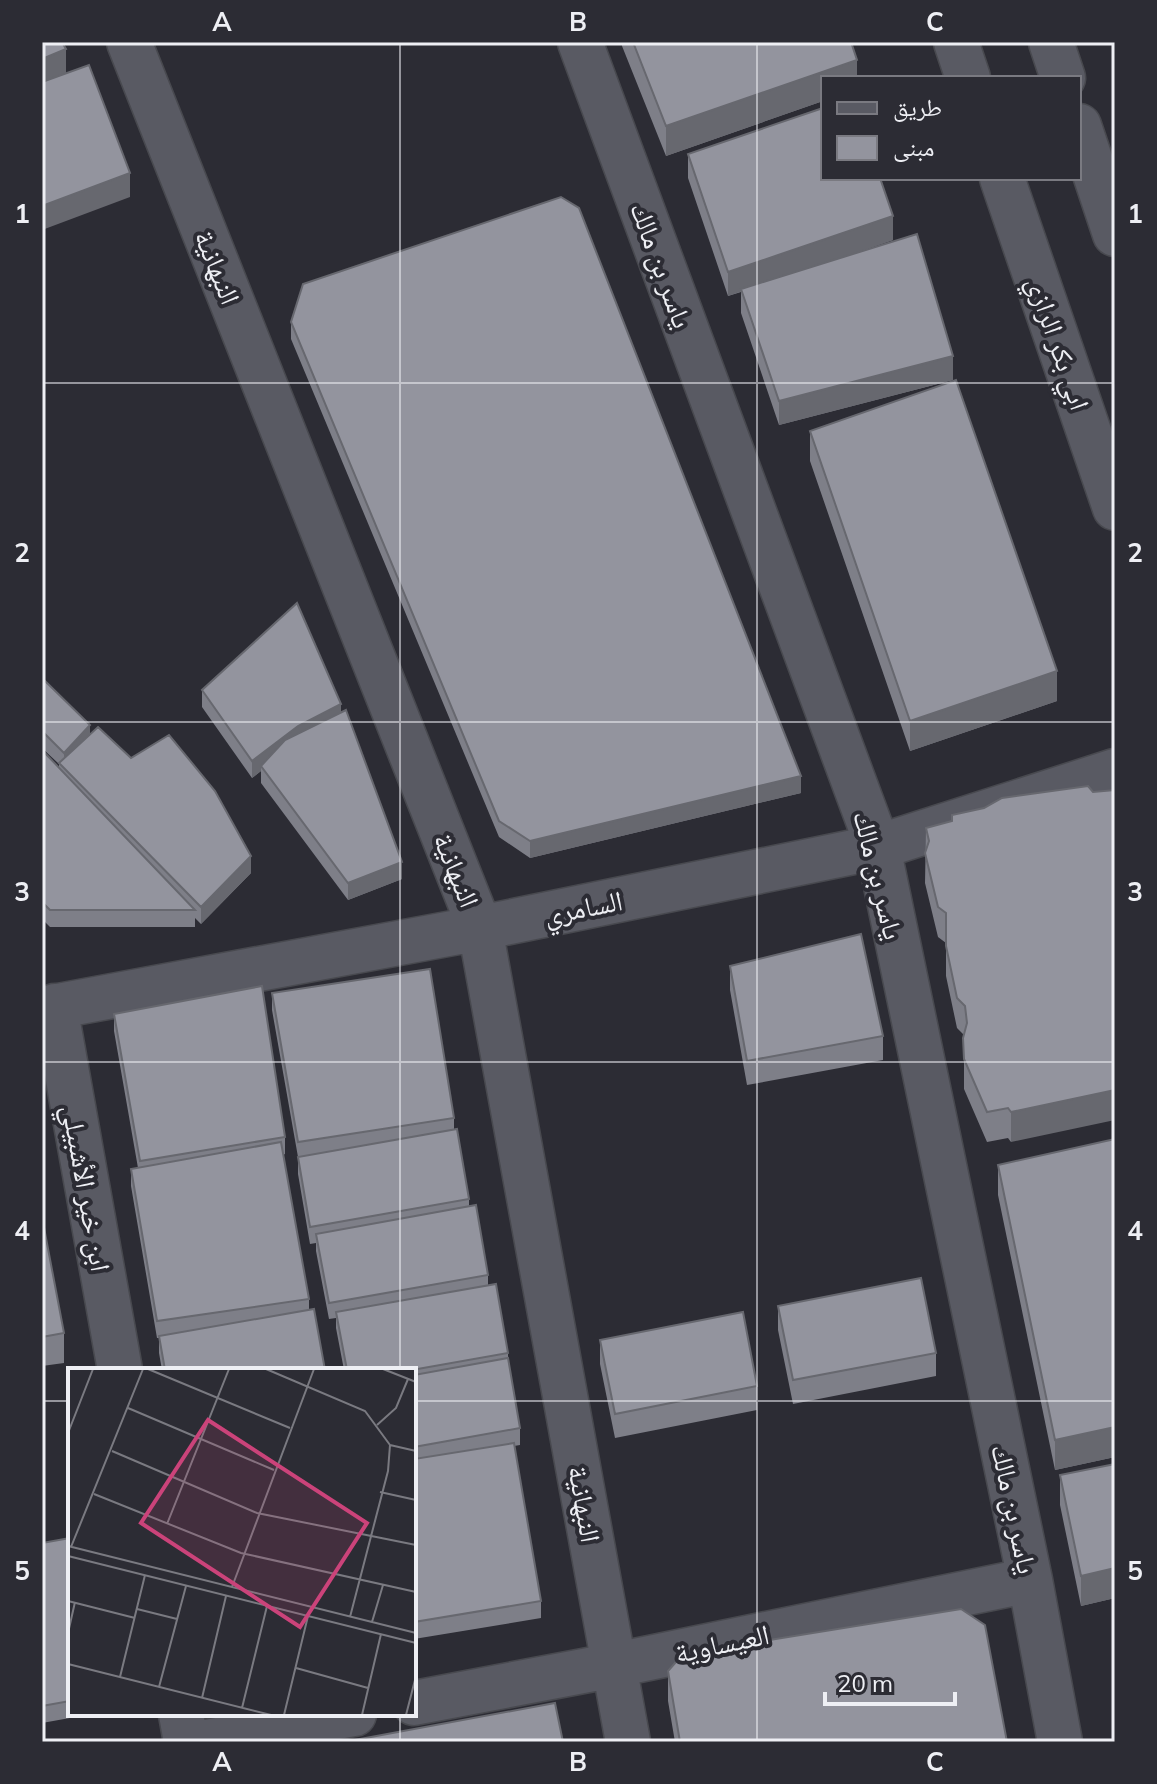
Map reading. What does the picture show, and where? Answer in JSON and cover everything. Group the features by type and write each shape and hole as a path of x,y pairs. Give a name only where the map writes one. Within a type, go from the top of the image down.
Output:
{"street":[{"name":"النبهانية","path":"129,42 480,928 628,1742"},
{"name":"ياسر بن مالك","path":"580,42 878,847 1030,1580 1060,1742"},
{"path":"956,42 967,76"},
{"path":"1051,42 1062,76"},
{"path":"1081,132 1115,234"},
{"name":"ابي بكر الرازي","path":"1003,180 1115,508"},
{"name":"السامري","path":"48,1008 480,928 878,847 1115,771"},
{"name":"ابن خير الأشبيلي","path":"48,1008 120,1368"},
{"name":"العيساوية","path":"416,1703 1030,1580"},
{"path":"181,1716 186,1742"},
{"path":"206,1742 343,1716"}],"building":[{"path":"42,42 62,42 66,49 42,59"},
{"path":"633,42 851,42 857,60 666,126"},
{"path":"89,65 130,173 42,206 42,82"},
{"path":"821,109 821,180 881,180 893,216 728,272 688,154"},
{"path":"561,197 579,208 801,776 530,841 499,821 291,322 303,284"},
{"path":"917,234 953,356 779,401 741,289"},
{"path":"956,380 1057,671 910,721 810,431"},
{"path":"297,603 341,704 298,726 252,761 202,690"},
{"path":"44,680 90,725 64,753 42,731"},
{"path":"346,710 402,862 348,883 261,766 285,740"},
{"path":"98,727 131,758 169,735 215,791 251,856 201,907 59,763"},
{"path":"43,751 195,910 50,910 42,902"},
{"path":"1088,786 1093,792 1115,790 1115,1090 1011,1112 1008,1108 987,1112 964,1059 965,1006 957,998 946,946 946,913 938,907 925,853 929,841 926,828 952,821 952,815 984,808 1002,798"},
{"path":"861,934 883,1036 747,1061 730,966"},
{"path":"430,969 454,1118 298,1142 272,993"},
{"path":"262,986 285,1137 140,1161 114,1014"},
{"path":"457,1129 469,1199 310,1227 298,1157"},
{"path":"1115,1139 1115,1427 1055,1440 998,1165"},
{"path":"281,1142 309,1299 157,1321 131,1169"},
{"path":"476,1205 488,1275 329,1303 316,1234"},
{"path":"42,1217 64,1333 42,1337"},
{"path":"921,1278 936,1353 793,1380 778,1306"},
{"path":"496,1284 508,1353 416,1369 347,1368 336,1312"},
{"path":"314,1309 325,1368 165,1368 159,1336"},
{"path":"743,1312 757,1386 615,1414 600,1340"},
{"path":"508,1358 520,1428 416,1447 416,1375"},
{"path":"514,1443 541,1601 416,1622 416,1459"},
{"path":"1115,1464 1115,1568 1081,1576 1060,1475"},
{"path":"68,1538 68,1701 42,1706 42,1543"},
{"path":"961,1609 985,1625 1007,1742 680,1742 668,1671 683,1654"},
{"path":"555,1703 563,1742 344,1742"}]}
